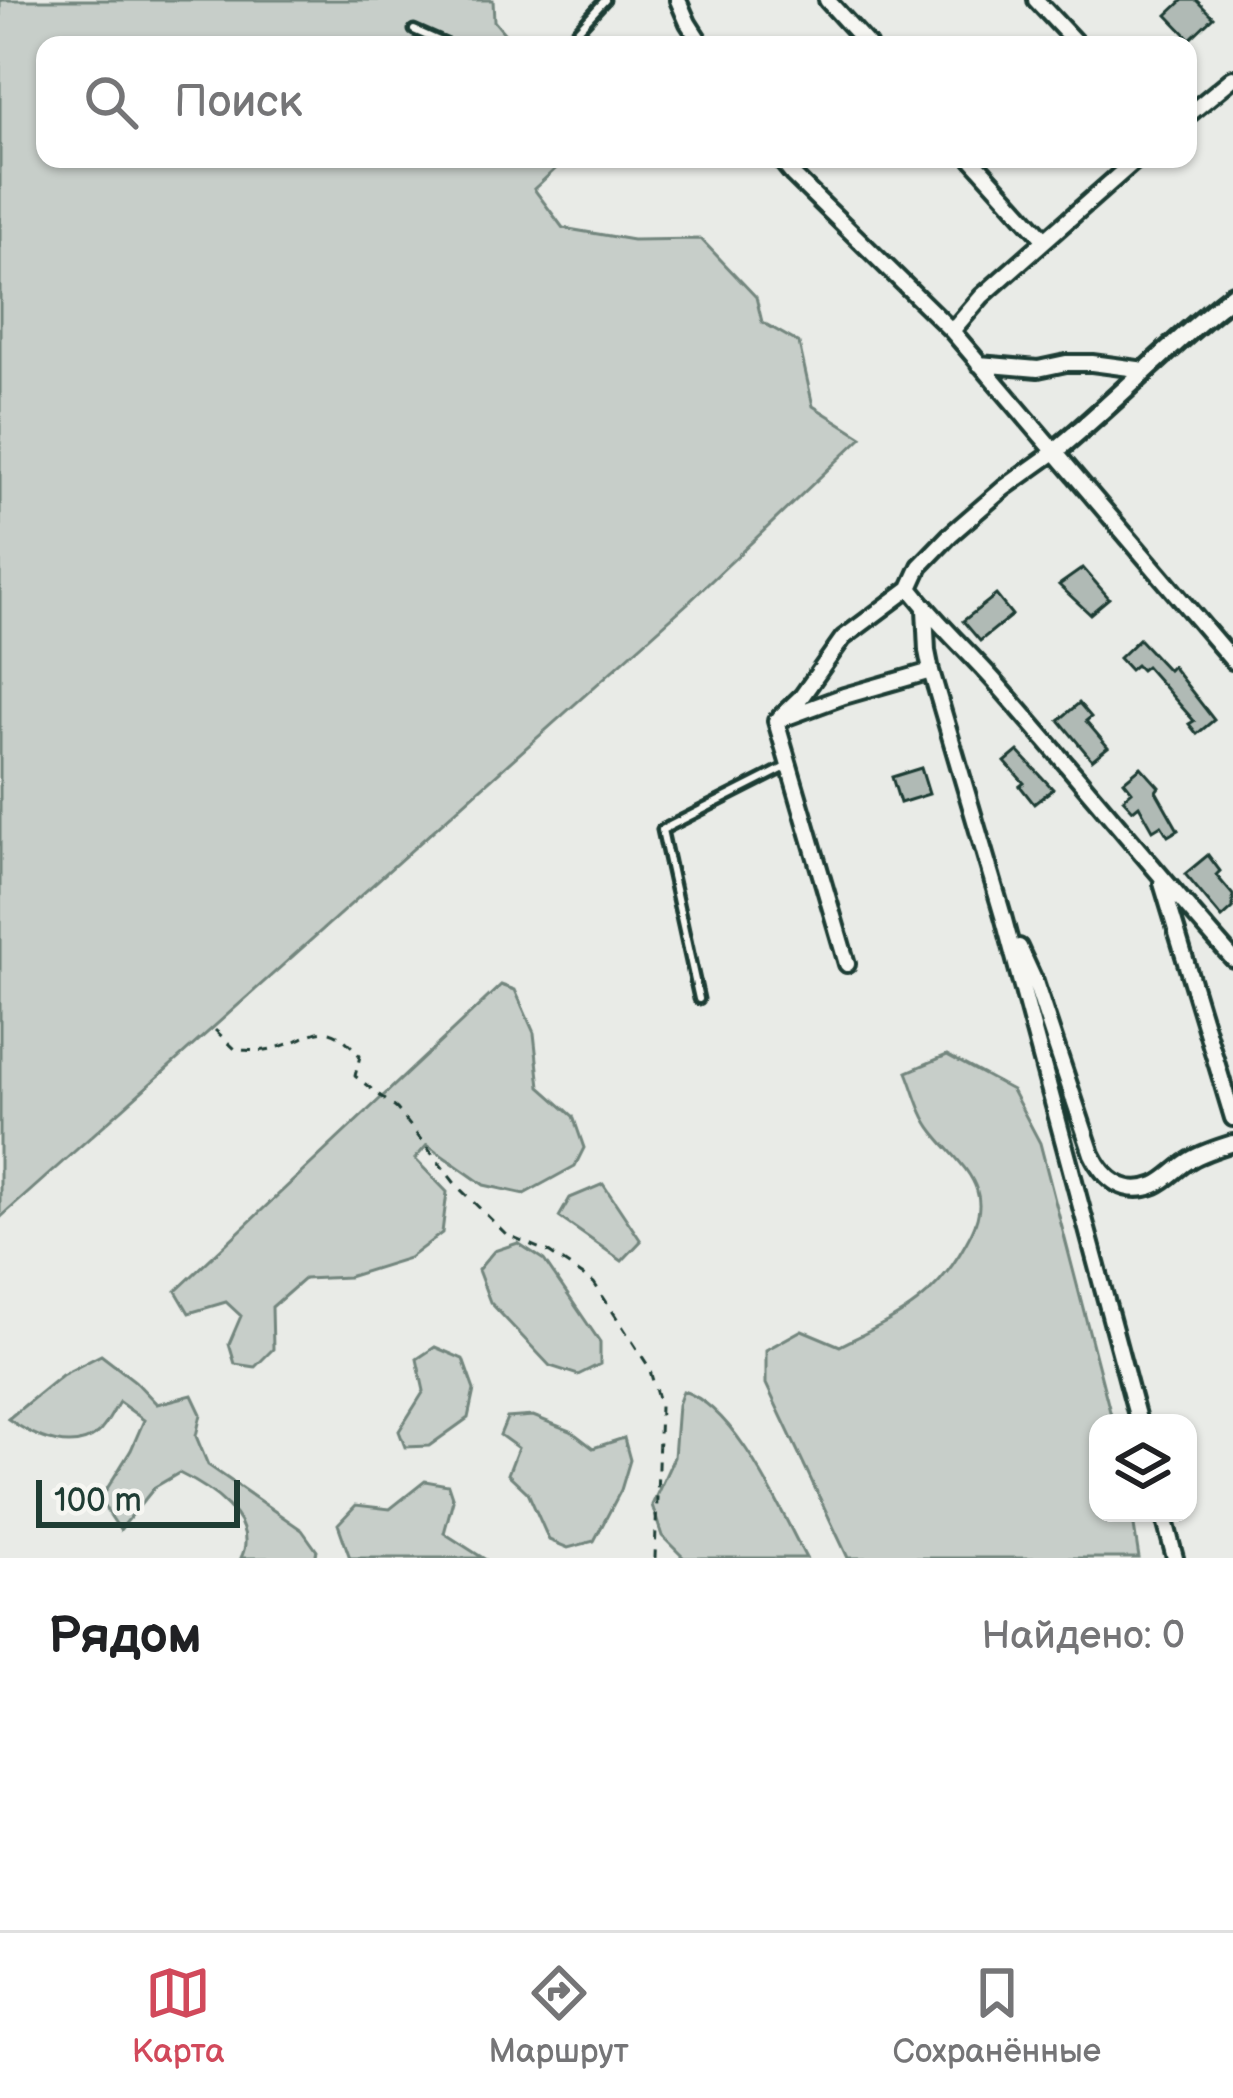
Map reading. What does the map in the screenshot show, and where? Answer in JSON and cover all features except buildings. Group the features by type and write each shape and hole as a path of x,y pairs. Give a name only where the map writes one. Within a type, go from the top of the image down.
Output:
{"street":[{"path":"827,0 860,36"},
{"path":"1036,0 1070,36"},
{"path":"673,1 696,36"},
{"path":"1197,108 1233,78"},
{"path":"787,168 952,331 1233,661"},
{"path":"980,168 1045,240"},
{"path":"952,331 982,296 1127,168"},
{"path":"776,721 802,696 843,638 910,589 920,566 951,534 1103,412 1184,332 1230,303"},
{"path":"979,364 1038,369 1092,363 1145,370"},
{"path":"910,589 1233,958"},
{"path":"925,609 926,651 1003,916 1137,1414"},
{"path":"776,721 931,670"},
{"path":"776,721 847,964"},
{"path":"1161,878 1233,1118"},
{"path":"1003,916 1035,982 1101,1173 1115,1184 1136,1189 1152,1186 1189,1160 1233,1143"},
{"path":"1165,1522 1175,1558"}],"lane":[{"path":"572,36 605,0"},
{"path":"414,30 428,36"},
{"path":"699,999 662,830 789,765"}],"path":[{"path":"215,1030 236,1051 273,1049 316,1030 343,1036 360,1056 355,1076 397,1108 457,1186 506,1234 550,1253 594,1283 649,1366 660,1406 655,1558"}],"shaded area":[{"path":"0,0 493,0 494,21 506,36 36,36 36,168 556,168 534,189 563,228 633,240 701,239 756,297 762,322 799,343 813,406 862,437 688,603 0,1218"},
{"path":"501,985 515,990 534,1033 540,1087 573,1116 584,1148 575,1166 524,1194 484,1185 427,1145 415,1159 447,1192 442,1233 409,1258 348,1277 304,1279 272,1307 273,1349 255,1367 235,1364 229,1344 241,1316 226,1302 189,1313 176,1291"},
{"path":"947,1055 1012,1090 1040,1143 1111,1414 1089,1414 1089,1522 1133,1522 1139,1558 848,1558 766,1384 766,1350 802,1330 840,1346 879,1326 927,1294 966,1243 979,1212 977,1191 964,1167 928,1125 907,1072"},
{"path":"603,1184 641,1241 622,1261 559,1217 570,1198"},
{"path":"518,1243 544,1260 600,1342 600,1364 578,1375 550,1366 490,1302 478,1270 494,1251"},
{"path":"435,1347 463,1359 474,1390 468,1418 429,1446 405,1447 399,1431 424,1391 417,1359"},
{"path":"101,1355 157,1404 192,1395 201,1414 196,1436 208,1465 302,1530 317,1551 315,1558 241,1558 245,1544 237,1518 216,1496 179,1473 155,1487 120,1530 100,1500 144,1420 119,1402 97,1434 63,1443 40,1437 8,1419 62,1375"},
{"path":"683,1391 703,1401 739,1439 806,1558 684,1558 662,1536 652,1505 674,1457"},
{"path":"533,1416 571,1431 593,1448 624,1438 630,1460 621,1490 594,1541 568,1548 549,1540 528,1493 508,1474 518,1448 500,1435 507,1418"},
{"path":"425,1481 448,1485 453,1500 444,1533 483,1558 350,1558 338,1524 356,1505 390,1509"}]}
